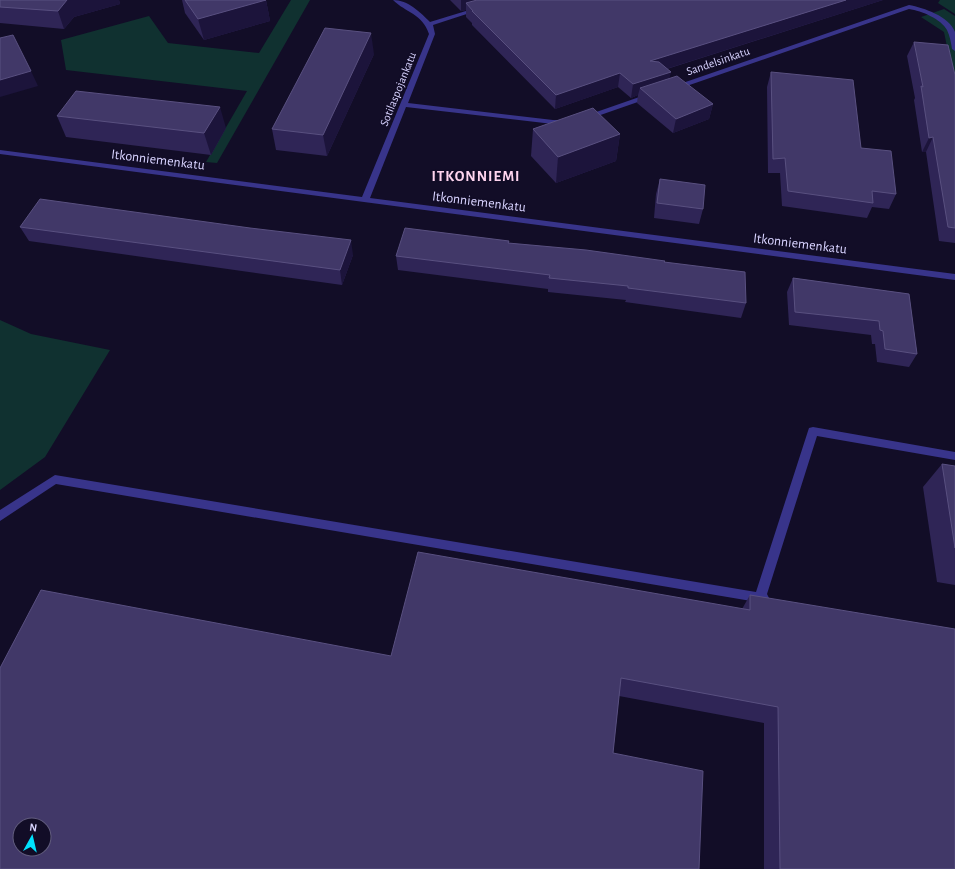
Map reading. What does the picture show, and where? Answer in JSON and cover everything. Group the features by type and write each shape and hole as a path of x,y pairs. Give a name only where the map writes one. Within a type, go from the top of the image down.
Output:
{"street":[{"path":"396,0 416,12 429,24 483,8"},
{"name":"Sandelsinkatu","path":"404,105 553,122 574,121 909,7 917,8 945,23 951,30 955,49"},
{"name":"Sotilaspojankatu","path":"365,200 432,34 429,24"},
{"name":"Itkonniemenkatu","path":"0,152 955,277"},
{"path":"760,597 813,430 955,456"},
{"path":"0,516 55,479 775,600"}],"green space":[{"path":"291,0 310,0 217,163 206,162 247,91 66,70 61,40 149,16 168,43 259,53"},
{"path":"940,0 955,0 955,14 938,3"},
{"path":"944,9 955,16 955,86 944,32 921,17"},
{"path":"0,320 31,334 110,350 45,457 0,490"}],"building":[{"path":"0,0 67,0 58,11 0,7"},
{"path":"185,0 266,0 198,19"},
{"path":"477,0 846,0 650,61 659,62 671,72 633,84 620,73 556,95 472,11 466,3"},
{"path":"325,28 371,33 323,135 272,129"},
{"path":"13,35 31,71 0,80 0,38"},
{"path":"914,42 948,45 955,75 955,228 948,227 933,137 929,138 921,86 923,87"},
{"path":"771,72 853,80 861,148 891,151 896,194 872,191 873,203 788,191 785,158 773,159"},
{"path":"677,76 713,104 676,119 640,88"},
{"path":"76,91 220,107 204,133 57,116"},
{"path":"593,108 620,134 558,157 533,129"},
{"path":"660,179 705,185 703,209 657,203"},
{"path":"40,199 250,228 351,240 340,270 20,227"},
{"path":"405,228 509,241 508,243 586,250 745,272 746,303 628,288 628,286 549,278 550,275 396,256"},
{"path":"793,278 909,294 917,354 885,349 883,331 880,330 879,321 795,312"},
{"path":"942,464 955,466 955,548"},
{"path":"418,552 750,610 750,595 955,629 955,869 780,869 778,707 621,678 613,753 703,771 699,869 0,869 0,668 41,590 391,656"}],"district":[{"name":"ITKONNIEMI","path":"476,176"}]}
